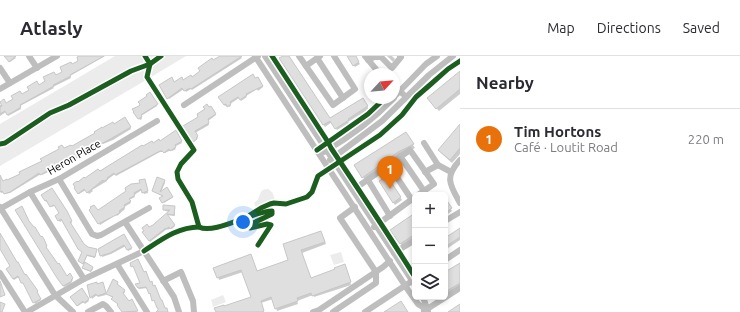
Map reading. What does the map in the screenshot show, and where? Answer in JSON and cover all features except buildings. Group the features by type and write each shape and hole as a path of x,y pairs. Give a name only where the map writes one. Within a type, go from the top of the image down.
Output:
{"street":[{"path":"29,56 37,68"},
{"path":"0,89 58,56"},
{"path":"265,56 376,226 412,278"},
{"path":"299,56 333,106 355,89 334,56"},
{"path":"367,58 381,57 392,68 401,57 400,56"},
{"path":"407,98 400,91 426,64 437,56"},
{"path":"325,163 382,121 429,75 453,56"},
{"path":"184,105 257,57 405,285 418,304 426,311"},
{"path":"306,66 319,57 343,98"},
{"path":"367,58 375,68"},
{"path":"0,68 10,83"},
{"path":"320,155 372,120 388,104"},
{"name":"Heron Place","path":"0,209 30,192 59,179 157,121"},
{"path":"424,143 438,165 451,172"},
{"path":"353,190 388,164 400,156 410,150 434,184 424,191 400,156"},
{"path":"460,160 451,172 450,183 460,203"},
{"path":"388,164 412,197"},
{"path":"425,172 438,165"},
{"path":"59,179 92,234 97,236 149,208"},
{"path":"368,180 390,216"},
{"path":"30,192 84,278"},
{"path":"370,230 412,199"},
{"path":"333,312 376,283 376,272 340,218 355,207"},
{"path":"0,209 55,295 73,312"},
{"path":"448,219 460,212"},
{"path":"125,222 174,297 178,312"},
{"path":"394,253 412,242"},
{"path":"448,258 460,250"},
{"path":"0,273 26,312 84,278 144,251"},
{"path":"318,311 390,261"},
{"path":"117,264 147,312"},
{"path":"163,281 181,272 193,301 194,312"},
{"path":"365,312 412,282"},
{"path":"426,311 460,288"},
{"path":"424,300 426,311"},
{"path":"88,312 103,304 111,312"}],"shaded area":[{"path":"115,56 186,56 151,77 192,144 187,147 146,80 0,166 0,124"},
{"path":"268,189 273,194 274,202 257,209 254,203 258,200 262,191"},
{"path":"341,252 344,262 334,265 330,255"},
{"path":"223,295 226,302 213,307 211,300"}],"cycle path":[{"path":"0,144 5,143 50,113 69,105 131,71 150,64 145,56"},
{"path":"144,251 177,232 184,229 199,227 192,202 178,179 177,172 181,164 194,150 147,77 150,64 161,56"},
{"path":"272,56 412,272"},
{"path":"245,218 270,204 286,204 307,197 312,192 318,176 380,135 402,115 416,97 448,69 460,61"},
{"path":"317,150 368,114 379,104"},
{"path":"199,227 206,229 214,228 264,212 272,211 272,214 249,225 250,228 267,224 271,225 258,245"}],"place":[{"name":"Tim Hortons","path":"390,189"}]}
